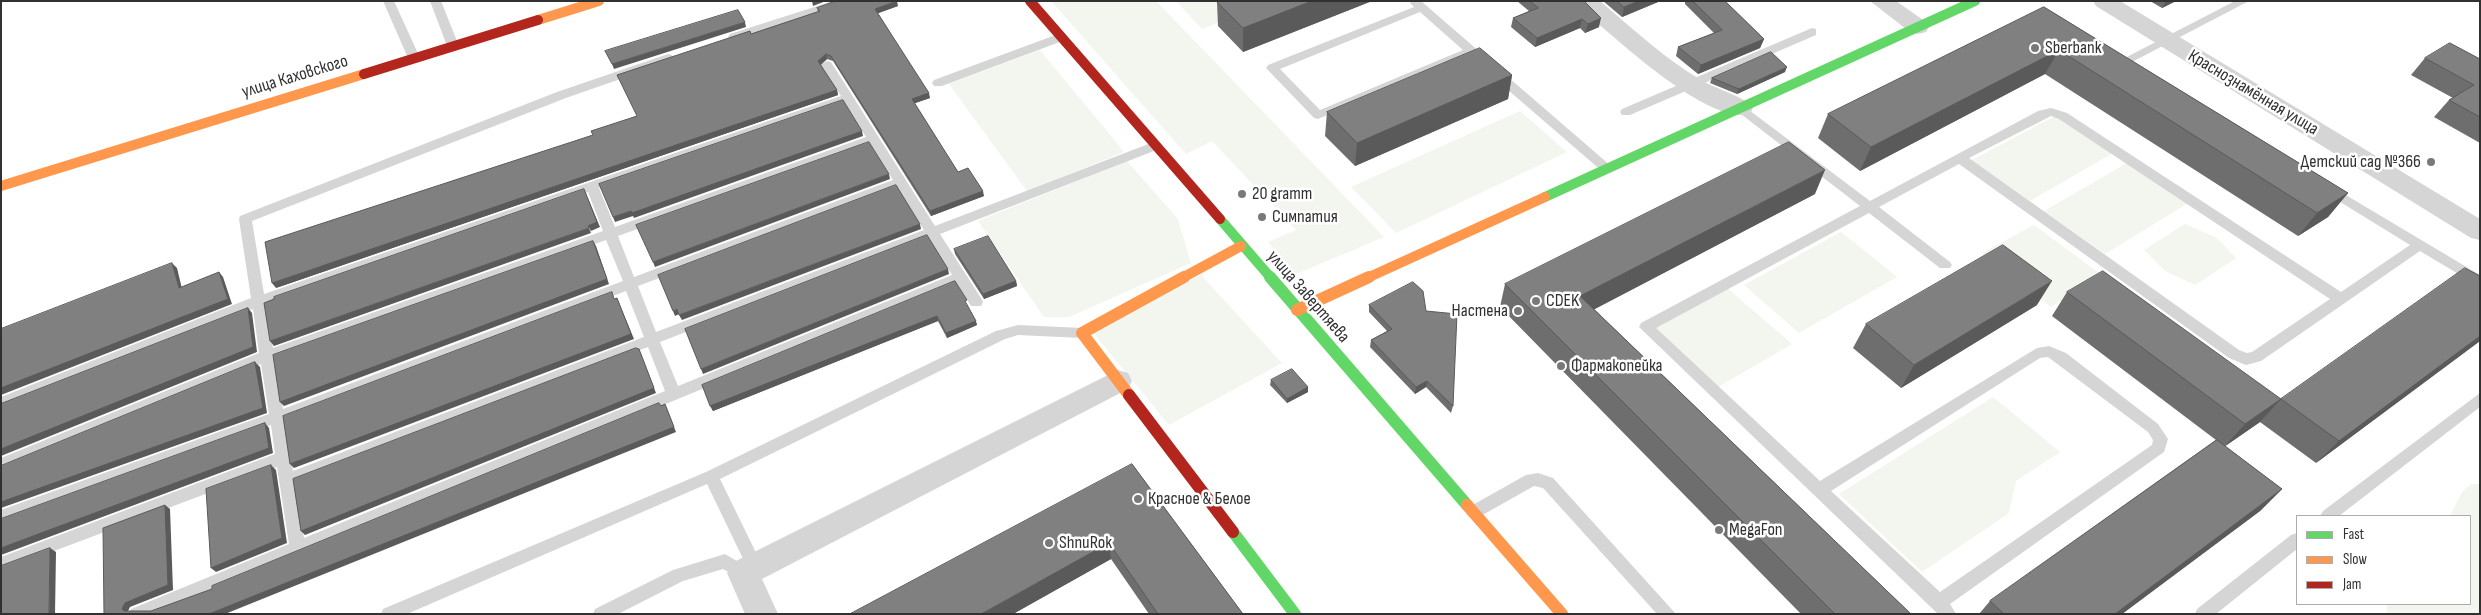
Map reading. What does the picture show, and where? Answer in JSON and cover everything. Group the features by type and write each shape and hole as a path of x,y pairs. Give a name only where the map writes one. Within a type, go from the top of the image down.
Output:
{"street":[{"name":"улица Каховского","path":"1,186 599,1"},
{"name":"улица Завертяева","path":"1030,1 1562,614"},
{"path":"1586,1 1668,70 1690,85 1741,108"},
{"path":"1881,1 1918,27"},
{"path":"1297,310 1975,1"},
{"name":"Краснознамённая улица","path":"2104,1 2480,231"},
{"path":"1241,246 1082,333 1295,614"},
{"path":"762,614 749,570 1118,382"}],"lane":[{"path":"388,1 414,58"},
{"path":"435,1 453,46"},
{"path":"718,42 845,1"},
{"path":"2140,73 2119,60 2244,1"},
{"path":"1470,51 1318,115 1272,68 1417,5 1607,169"},
{"path":"1626,112 1812,32"},
{"path":"938,83 1061,37"},
{"path":"298,549 245,219 335,186 594,82 680,54"},
{"path":"827,65 976,302"},
{"path":"1,403 258,301 848,98"},
{"path":"1741,108 1945,265"},
{"path":"1819,490 2037,353 2049,351 2061,357 2152,428 2161,439 2159,448 1943,608 1646,327 2042,114 2052,112 2063,116 2341,299"},
{"path":"1,465 267,356 874,139"},
{"path":"287,480 1155,146"},
{"path":"1960,158 2234,354 2246,359 2256,357 2419,245"},
{"path":"1,518 277,417 901,182"},
{"path":"2318,182 2480,282"},
{"path":"592,186 674,395"},
{"path":"137,614 960,277"},
{"path":"389,614 711,476 1001,335 1018,330 1082,333"},
{"path":"2329,515 2480,399"},
{"path":"1,564 283,458"},
{"path":"711,476 749,570"},
{"path":"1474,512 1531,480 1538,479 1548,483 1668,614"},
{"path":"2203,614 2296,541"},
{"path":"601,614 679,575 725,561 749,570"}],"shaded area":[{"path":"1051,1 1156,1 1384,237 1296,274 1268,242 1296,230 1212,141 1186,154"},
{"path":"1176,1 1275,1 1202,29"},
{"path":"1040,50 1124,152 1027,191 949,84"},
{"path":"1520,111 1567,152 1396,233 1351,187"},
{"path":"2055,116 2113,153 2030,201 1972,160"},
{"path":"1127,161 1178,219 1191,263 1069,317 1044,317 978,221"},
{"path":"2127,163 2188,203 2105,254 2044,211"},
{"path":"2185,224 2217,238 2236,258 2195,285 2165,271 2144,250"},
{"path":"2034,225 2103,276 2051,307 1982,253"},
{"path":"1841,232 1897,277 1799,333 1744,285"},
{"path":"1201,275 1282,363 1169,425 1091,330"},
{"path":"1727,288 1792,344 1718,387 1654,328"},
{"path":"1993,397 2060,452 2016,481 2009,513 1922,572 1839,494"},
{"path":"2471,484 2480,484 2480,614 2387,614 2387,605 2471,605 2471,515 2450,515 2462,492"}],"building":[{"path":"836,1 897,1 875,9 929,93 912,99 958,172 968,168 983,191 930,211 831,56 826,54 818,61 837,90 272,283 265,242 593,135 591,131 637,116 617,75 750,31 751,34 820,11 817,8"},
{"path":"1312,1 1243,28 1217,2"},
{"path":"1530,1 1584,1 1601,18 1588,24 1582,19 1537,38 1513,18 1538,8"},
{"path":"1617,1 1639,1 1624,7"},
{"path":"1693,1 1725,1 1764,39 1701,65 1678,47 1722,30"},
{"path":"2044,7 2348,193 2317,213 2059,50 1871,147 1828,114"},
{"path":"738,10 745,22 612,64 605,51"},
{"path":"2450,43 2480,59 2480,117 2449,100 2474,85 2425,58"},
{"path":"1480,48 1512,75 1357,143 1327,112"},
{"path":"1771,52 1787,67 1739,89 1712,78"},
{"path":"843,100 862,131 632,213 631,211 613,217 599,184"},
{"path":"869,142 889,174 653,262 636,225"},
{"path":"1789,142 1825,170 1580,296 1911,614 1835,614 1505,284"},
{"path":"896,185 920,224 679,315 677,309 673,311 658,275"},
{"path":"584,189 597,222 588,226 589,228 270,341 264,303 274,299 274,297"},
{"path":"927,235 948,269 701,369 685,329"},
{"path":"988,236 1016,281 983,294 954,249"},
{"path":"593,241 607,279 280,402 273,355"},
{"path":"2003,245 2052,281 1914,365 1866,324"},
{"path":"172,263 179,288 219,272 228,299 1,388 1,329"},
{"path":"2465,268 2480,276 2480,336 2339,441 2281,399"},
{"path":"2103,271 2281,399 2245,424 2067,292"},
{"path":"955,281 967,300 965,301 976,321 946,333 937,316 710,406 702,385"},
{"path":"1413,282 1423,291 1426,311 1457,314 1453,406 1427,381 1416,387 1371,340 1392,329 1369,305"},
{"path":"612,292 614,299 617,298 631,334 290,464 283,416"},
{"path":"248,308 253,347 1,449 1,404"},
{"path":"636,348 639,349 654,388 301,531 293,479"},
{"path":"255,362 263,408 1,502 1,466"},
{"path":"1292,369 1308,387 1287,399 1271,380"},
{"path":"659,403 661,406 665,404 674,427 209,614 104,614 103,528 165,505 168,585 125,603 122,609 124,611 151,611 212,589 212,586"},
{"path":"265,423 269,448 1,548 1,519"},
{"path":"2217,440 2282,489 2115,614 2004,614 1990,601"},
{"path":"1132,464 1243,614 1158,614 1109,543 981,614 850,614"},
{"path":"271,465 282,538 211,568 206,489"},
{"path":"50,548 49,614 1,614 1,566"}],"traffic: fast":[{"path":"1545,197 1975,1"},
{"path":"1220,219 1467,505"},
{"path":"1233,532 1295,614"}],"traffic: slow":[{"path":"538,20 599,1"},
{"path":"1,186 364,74"},
{"path":"1297,310 1545,197"},
{"path":"1129,395 1082,333 1241,246"},
{"path":"1467,505 1562,614"}],"traffic: jam":[{"path":"1030,1 1220,219"},
{"path":"364,74 538,20"},
{"path":"1129,395 1233,532"}],"place":[{"name":"Sberbank","path":"2035,48"},
{"name":"Детский сад №366","path":"2431,162"},
{"name":"20 gramm","path":"1242,194"},
{"name":"Симпатия","path":"1262,217"},
{"name":"CDEK","path":"1536,301"},
{"name":"Настена","path":"1518,311"},
{"name":"Фармакопейка","path":"1561,366"},
{"name":"Красное & Белое","path":"1138,499"},
{"name":"MegaFon","path":"1719,530"},
{"name":"ShnuRok","path":"1049,543"}]}
